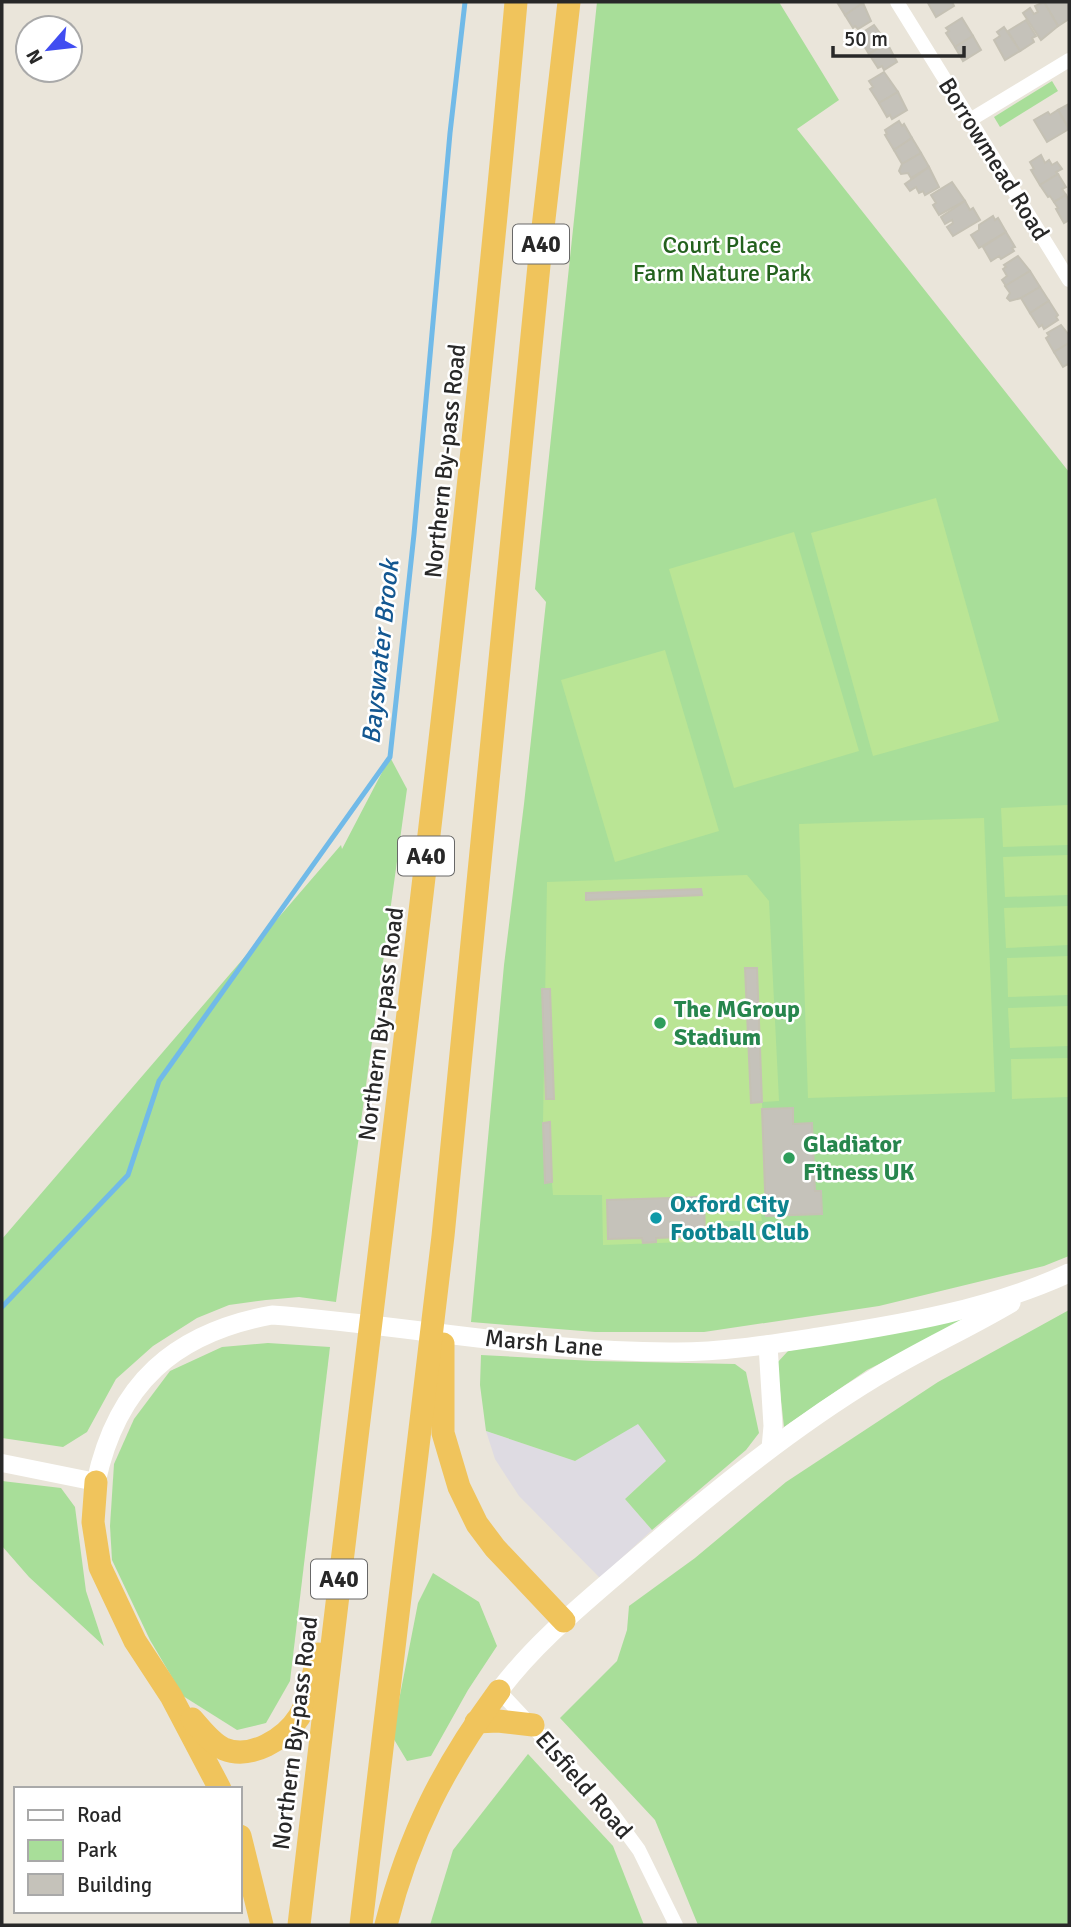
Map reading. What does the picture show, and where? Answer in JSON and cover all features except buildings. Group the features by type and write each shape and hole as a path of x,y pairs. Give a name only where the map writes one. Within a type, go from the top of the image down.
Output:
{"highway":[{"name":"Northern By-pass Road","path":"299,1925 341,1559 383,1233 470,478 516,2"},
{"name":"A40","path":"361,1925 443,1236 541,245 569,2"},
{"path":"443,1236 443,1433 459,1487 477,1524 495,1548 564,1621"},
{"path":"96,1482 93,1522 100,1567 135,1641 171,1696 219,1787"},
{"path":"171,1696 204,1733 225,1749 250,1751 274,1743 299,1717 311,1685 341,1559"},
{"path":"386,1925 405,1862 429,1804 452,1759 499,1691"},
{"path":"476,1722 498,1721 533,1725"},
{"path":"242,1844 262,1925"}],"main road":[{"name":"Marsh Lane","path":"96,1482 102,1452 114,1424 154,1368 184,1345 238,1321 272,1315 495,1339 678,1352 768,1345 892,1326 1043,1286 1069,1273"},
{"path":"499,1691 520,1662 564,1621 666,1531 771,1448 877,1376 1043,1286"},
{"path":"768,1345 774,1426 771,1448"}],"street":[{"name":"Borrowmead Road","path":"897,2 1069,280"},
{"path":"970,121 1069,60"},
{"path":"2,1464 96,1482"},
{"name":"Elsfield Road","path":"499,1691 606,1805 639,1850 676,1925"}],"shaded area":[{"path":"638,1423 666,1461 625,1499 652,1530 600,1578 519,1496 495,1459 486,1431 575,1461"}],"green space":[{"name":"Court Place Farm Nature Park","path":"597,2 779,2 839,100 797,129 1069,472 1069,1256 1044,1266 879,1306 704,1332 595,1332 471,1322 504,965 546,602 535,589"},
{"path":"1052,81 1058,91 1000,127 994,117"},
{"path":"936,498 999,721 873,756 811,533"},
{"path":"794,532 859,751 734,788 669,569"},
{"path":"665,650 719,831 615,862 561,680"},
{"path":"390,757 407,789 336,1302 299,1297 266,1300 229,1305 197,1318 153,1346 116,1379 87,1432 63,1447 2,1438 2,1239 341,845 342,849"},
{"path":"1069,805 1069,845 1003,847 1001,808"},
{"path":"984,818 995,1092 808,1098 799,824"},
{"path":"1069,855 1069,895 1005,897 1003,857"},
{"name":"The MGroup Stadium","path":"747,875 769,901 779,1101 762,1102 766,1215 761,1215 762,1221 714,1221 714,1241 603,1245 602,1195 553,1195 552,1183 545,1183 543,1123 547,882"},
{"path":"1069,906 1069,945 1006,948 1004,908"},
{"path":"1069,956 1069,995 1008,997 1007,958"},
{"path":"1069,1006 1069,1046 1010,1048 1008,1008"},
{"path":"1069,1058 1069,1097 1012,1099 1011,1059"},
{"path":"1069,1310 1069,1925 698,1925 655,1820 560,1718 617,1661 627,1630 629,1606 695,1558 786,1482 938,1382"},
{"path":"968,1316 970,1319 867,1370 784,1427 777,1363 788,1351"},
{"path":"268,1343 330,1347 290,1681 266,1723 237,1730 183,1696 150,1640 112,1560 110,1526 114,1464 134,1419 170,1371 222,1347"},
{"path":"481,1355 735,1364 746,1372 759,1433 746,1450 652,1530 625,1499 666,1461 638,1424 575,1461 486,1431 480,1385"},
{"path":"2,1481 61,1488 75,1507 86,1591 104,1646 29,1577 2,1546"},
{"path":"433,1573 479,1602 497,1646 468,1690 431,1756 407,1761 392,1736 418,1603"},
{"path":"528,1754 613,1846 644,1925 430,1925 453,1850"}],"waterway":[{"name":"Bayswater Brook","path":"2,1307 128,1175 159,1081 390,757 465,2"}],"place":[{"name":"The MGroup Stadium","path":"660,1023"},
{"name":"Gladiator Fitness UK","path":"789,1158"},
{"name":"Oxford City Football Club","path":"656,1218"}]}
